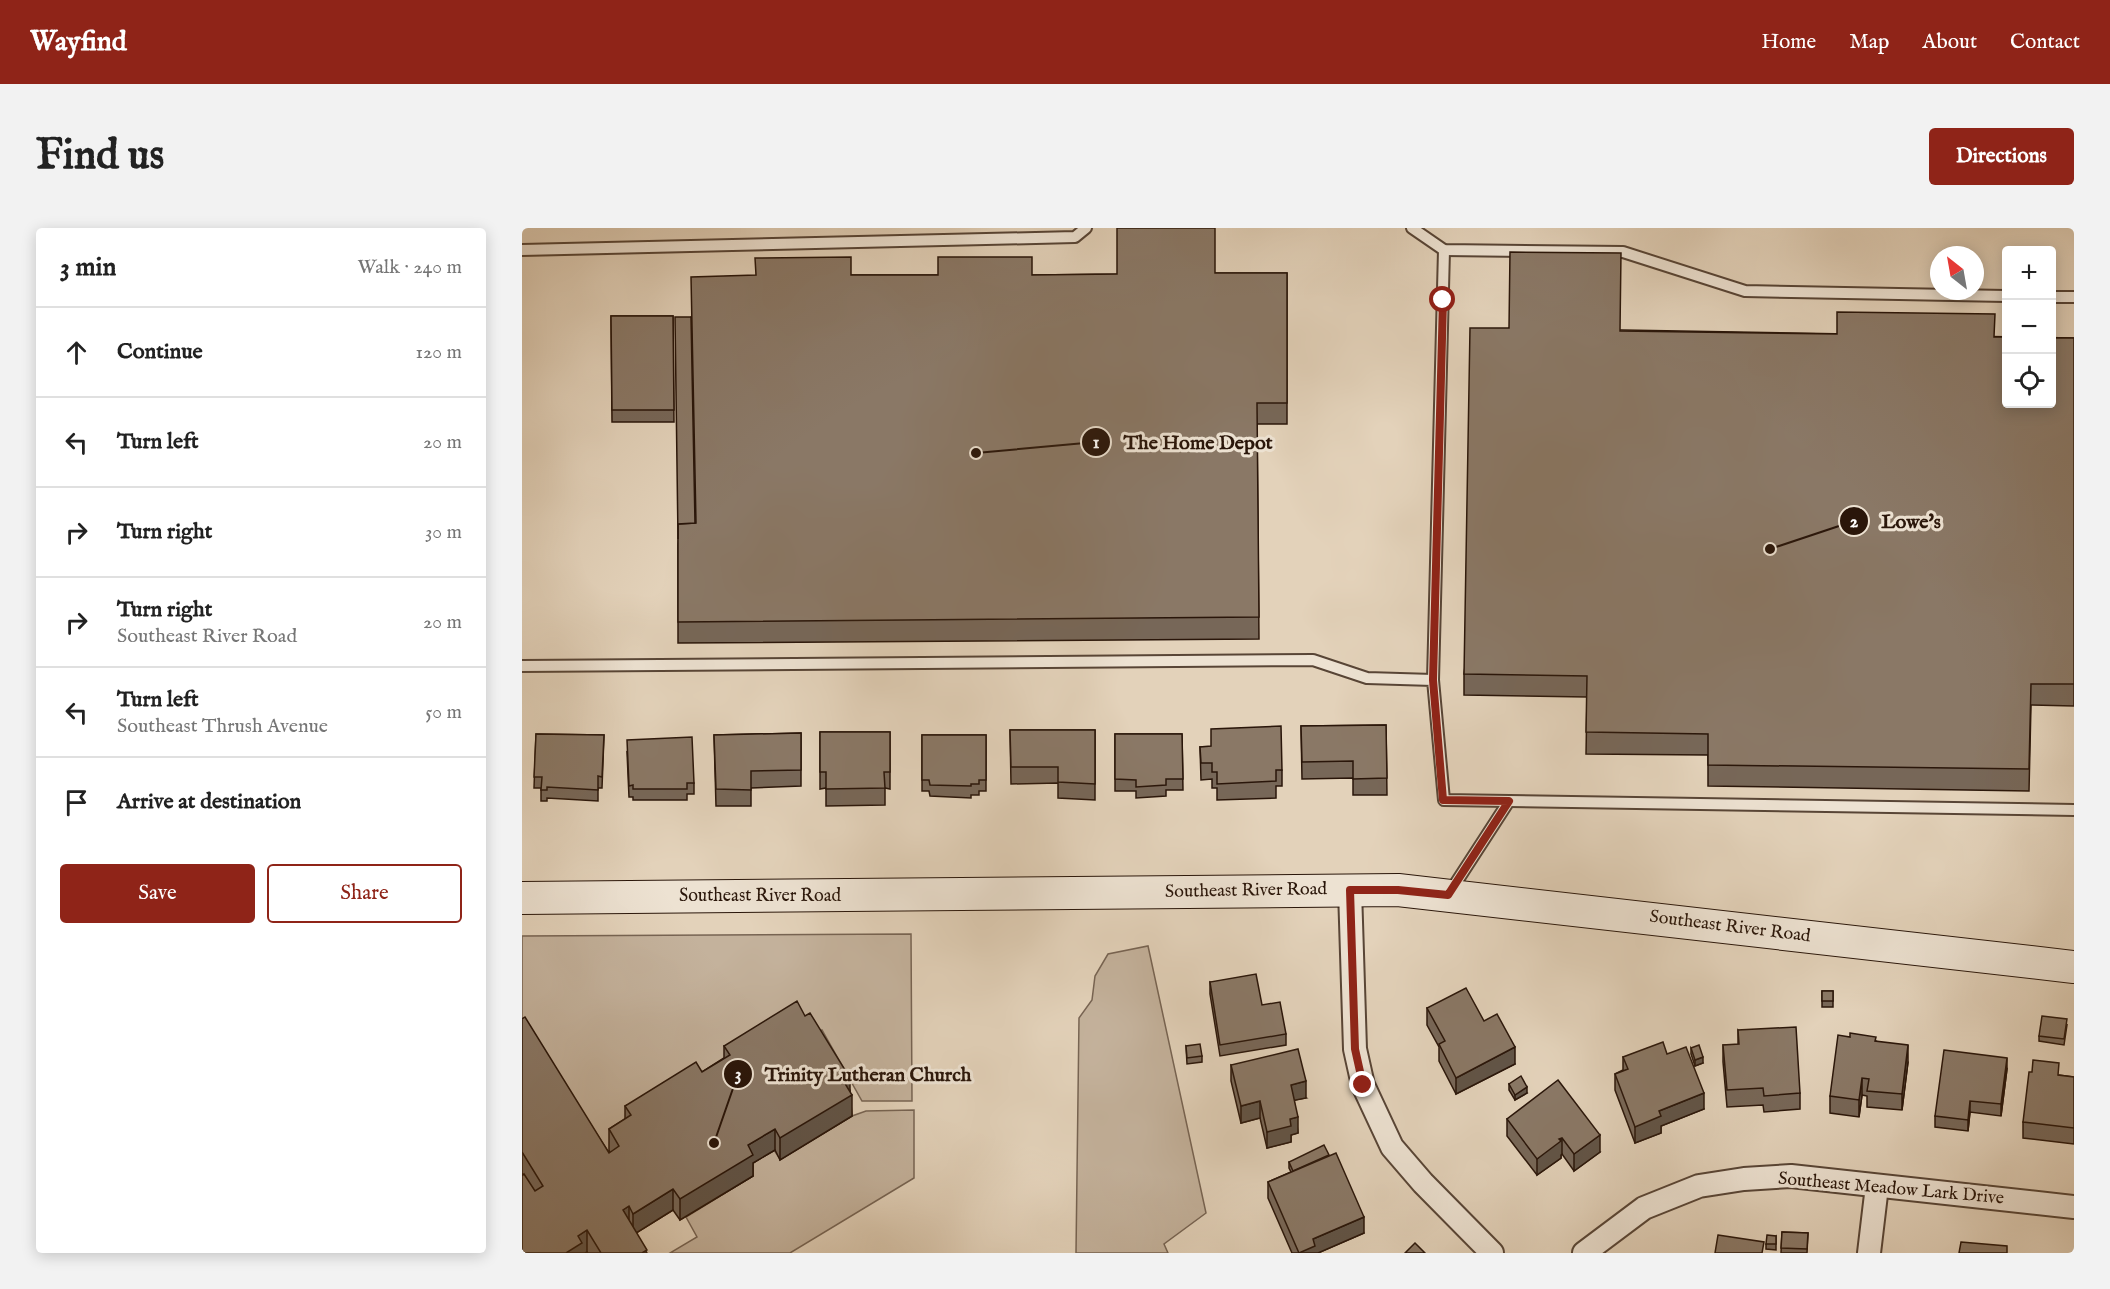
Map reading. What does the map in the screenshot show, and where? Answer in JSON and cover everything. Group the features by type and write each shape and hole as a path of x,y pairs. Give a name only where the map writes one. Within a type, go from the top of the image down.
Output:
{"main road":[{"name":"Southeast River Road","path":"522,898 1398,890 2074,967"}],"street":[{"path":"1350,890 1355,1049 1363,1085 1392,1147 1423,1183 1492,1253"},
{"name":"Southeast Meadow Lark Drive","path":"1584,1253 1644,1208 1699,1186 1744,1179 1791,1176 2074,1207"},
{"path":"1869,1253 1876,1186"}],"lane":[{"path":"522,250 1075,237 1086,228"},
{"path":"1412,228 1444,250 1623,252 1745,291 2002,296"},
{"path":"1444,250 1433,680 1443,800 2074,810"},
{"path":"2056,297 2074,297"},
{"path":"522,666 1313,660 1367,678 1433,680"},
{"path":"1448,895 1509,801"}],"shaded area":[{"path":"911,934 912,1101 862,1101 822,1030 810,1034 619,1167 522,1040 522,936"},
{"path":"1148,946 1206,1213 1164,1244 1168,1253 1076,1253 1079,1018 1092,1000 1095,976 1108,954"},
{"path":"914,1110 914,1178 790,1253 670,1253 697,1237 686,1217 753,1176 748,1166 774,1150 780,1159 852,1116 866,1111"}],"building":[{"path":"1117,228 1215,228 1215,273 1287,273 1287,403 1257,403 1259,617 678,622 678,524 696,523 691,277 756,275 755,258 851,257 851,275 938,275 938,257 1032,257 1032,275 1117,274"},
{"path":"1510,252 1621,253 1620,331 1837,334 1837,312 1995,314 1994,337 2002,337 2002,408 2056,408 2056,338 2074,338 2074,684 2031,684 2029,769 1708,765 1708,734 1586,732 1587,676 1464,674 1470,328 1509,328"},
{"path":"611,316 673,316 674,410 612,410"},
{"path":"675,317 691,317 695,523 678,524 678,539"},
{"path":"1386,725 1387,778 1353,779 1353,761 1302,762 1301,726"},
{"path":"1281,726 1282,770 1276,770 1276,781 1217,784 1217,772 1212,772 1212,763 1201,763 1200,747 1211,746 1211,729"},
{"path":"1010,730 1095,730 1095,784 1058,782 1058,767 1011,767"},
{"path":"820,732 890,732 890,772 884,772 885,788 826,789 826,772 820,772"},
{"path":"801,733 801,770 751,771 751,790 716,789 714,735"},
{"path":"536,734 604,735 602,777 598,776 598,790 547,787 547,790 541,790 542,777 534,777"},
{"path":"1115,734 1182,734 1183,779 1166,779 1166,785 1136,787 1136,780 1115,779"},
{"path":"922,735 986,735 986,780 979,780 979,784 971,784 971,786 930,785 929,780 922,780"},
{"path":"692,737 694,783 687,783 687,789 633,789 633,785 629,786 627,740"},
{"path":"1256,974 1262,1005 1280,1002 1286,1034 1220,1045 1210,982"},
{"path":"1466,988 1484,1021 1497,1014 1515,1047 1456,1078 1439,1044 1445,1041 1427,1008"},
{"path":"1822,991 1833,991 1833,1001 1822,1001"},
{"path":"797,1001 805,1016 810,1013 850,1078 844,1082 852,1095 780,1138 775,1129 748,1145 753,1155 680,1199 673,1189 633,1214 629,1206 623,1210 647,1250 642,1253 601,1253 587,1230 578,1236 582,1243 566,1253 522,1253 522,1176 524,1174 535,1191 543,1186 522,1152 522,1019 525,1017 609,1153 619,1146 609,1129 631,1115 625,1106 696,1062 702,1072 730,1055 724,1046"},
{"path":"2042,1016 2067,1019 2064,1039 2039,1036"},
{"path":"1796,1027 1800,1093 1764,1096 1763,1088 1727,1090 1723,1045 1739,1044 1738,1030"},
{"path":"1850,1033 1876,1037 1875,1041 1908,1045 1902,1094 1867,1091 1869,1079 1862,1078 1859,1100 1830,1096 1838,1035 1850,1037"},
{"path":"1663,1042 1667,1054 1686,1047 1704,1093 1659,1111 1661,1116 1635,1127 1615,1074 1628,1069 1623,1057"},
{"path":"1200,1044 1202,1056 1187,1058 1186,1046"},
{"path":"1699,1045 1703,1057 1695,1060 1691,1048"},
{"path":"1298,1049 1306,1081 1291,1085 1298,1117 1290,1119 1291,1126 1267,1132 1260,1101 1241,1106 1231,1065"},
{"path":"1944,1050 2007,1058 2001,1104 1970,1101 1968,1120 1935,1116"},
{"path":"2033,1060 2059,1063 2058,1075 2074,1077 2074,1128 2023,1122 2029,1072 2032,1072"},
{"path":"1521,1076 1527,1087 1515,1095 1509,1084"},
{"path":"1558,1080 1600,1135 1574,1154 1562,1138 1559,1139 1561,1141 1537,1159 1507,1119"},
{"path":"1324,1145 1329,1155 1293,1171 1289,1162"},
{"path":"1336,1153 1364,1217 1313,1239 1315,1246 1299,1253 1268,1182"},
{"path":"1782,1232 1808,1233 1807,1249 1781,1248"},
{"path":"1718,1235 1764,1242 1762,1253 1715,1253"},
{"path":"1767,1235 1776,1236 1776,1244 1766,1244"},
{"path":"1961,1242 2007,1246 2007,1253 1959,1253"},
{"path":"1415,1243 1425,1253 1405,1253"}],"place":[{"name":"The Home Depot","path":"976,453"},
{"name":"Lowe's","path":"1770,549"},
{"name":"Trinity Lutheran Church","path":"714,1143"}],"route":[{"path":"1363,1085 1355,1049 1350,890 1398,890 1448,895 1509,801 1443,800 1433,680 1443,300"}]}
